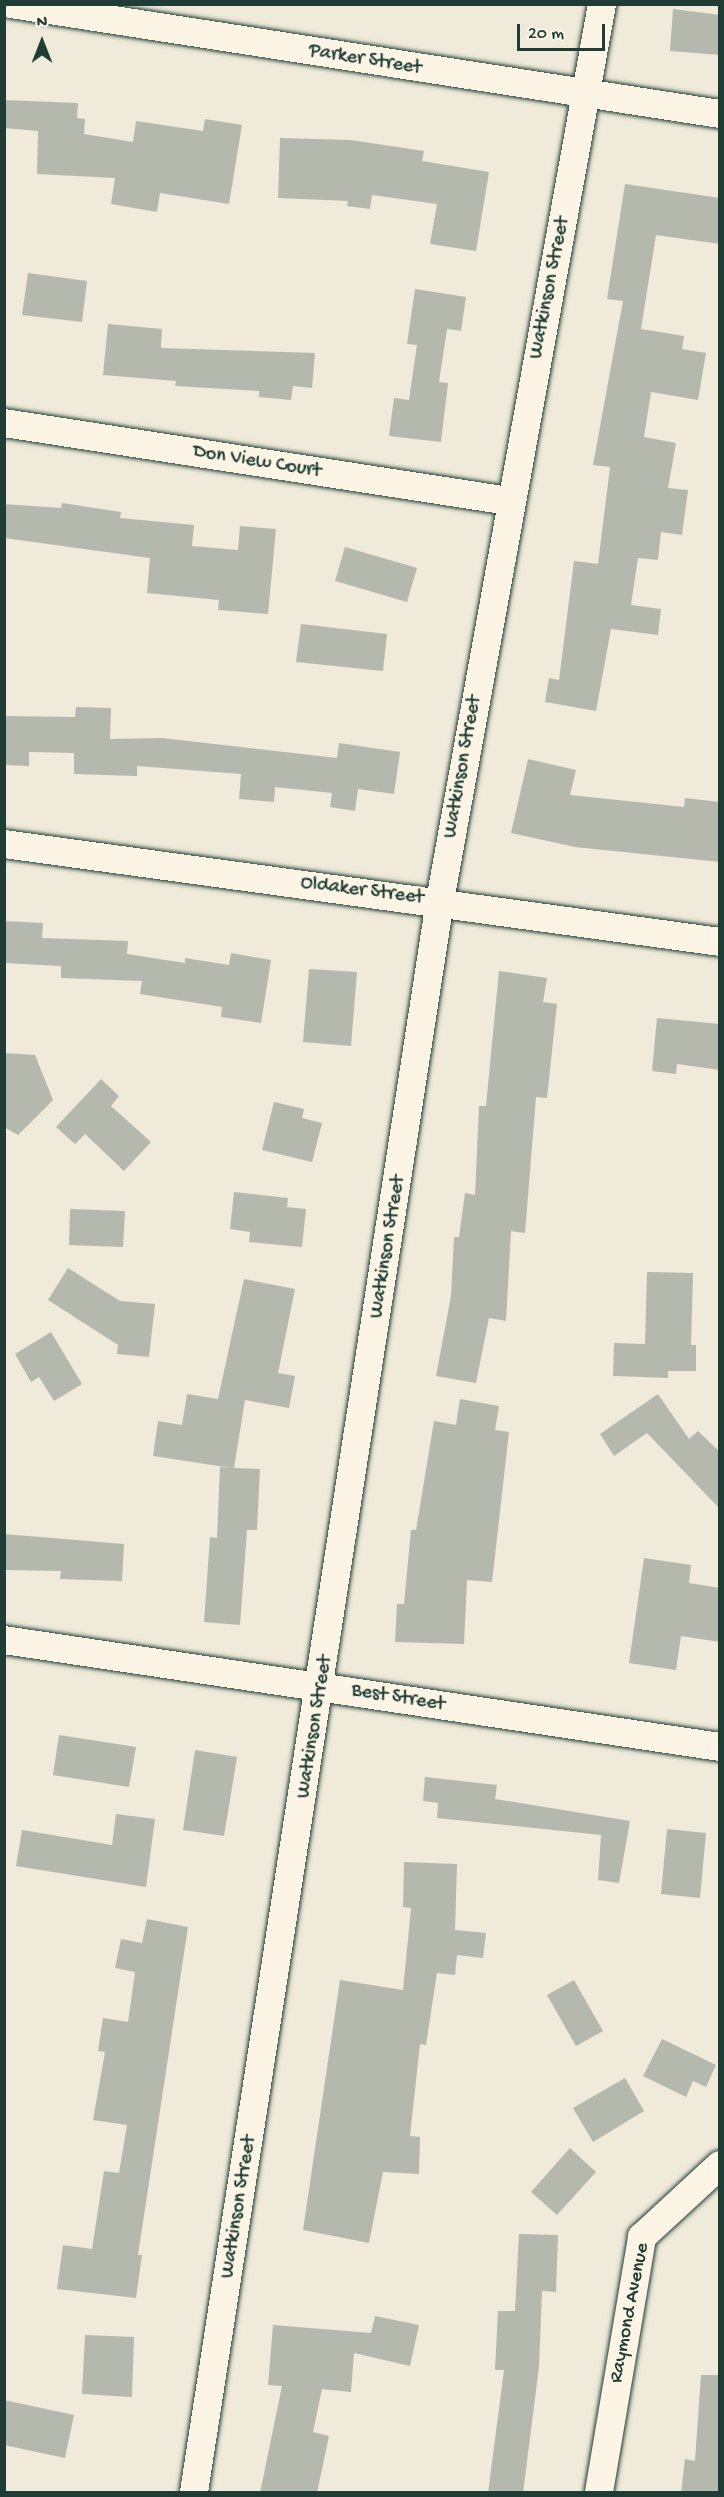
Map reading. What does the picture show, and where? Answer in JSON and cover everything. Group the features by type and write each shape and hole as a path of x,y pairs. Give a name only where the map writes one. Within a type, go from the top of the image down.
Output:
{"street":[{"name":"Parker Street","path":"11,4 720,114"},
{"name":"Watkinson Street","path":"194,2493 322,1686 440,901 509,501 587,94 602,4"},
{"name":"Don View Court","path":"4,423 509,501"},
{"name":"Oldaker Street","path":"4,844 440,901 720,942"},
{"name":"Best Street","path":"4,1640 720,1747"},
{"name":"Raymond Avenue","path":"599,2493 642,2237 710,2169 720,2165"}],"building":[{"path":"673,9 720,15 720,55 670,51"},
{"path":"4,100 78,103 77,118 85,119 84,134 133,142 136,121 203,131 205,119 242,125 229,204 160,193 157,212 111,204 115,178 37,174 38,131 4,128"},
{"path":"280,138 351,140 424,151 422,161 489,172 476,251 430,244 437,204 372,195 370,209 347,206 348,201 278,198"},
{"path":"625,184 720,198 720,244 656,235 641,329 684,336 682,349 706,353 698,400 651,392 644,437 676,443 668,488 688,490 682,535 661,532 658,560 638,558 631,605 661,609 658,635 611,629 596,711 545,702 549,678 559,680 574,561 598,564 610,467 593,465 623,301 607,299"},
{"path":"28,273 87,281 82,322 22,315"},
{"path":"415,289 466,297 461,331 447,329 439,382 448,383 441,442 389,436 394,398 409,400 417,345 407,344"},
{"path":"108,324 162,329 161,348 315,353 312,388 293,386 291,400 259,397 259,391 175,386 176,381 103,375"},
{"path":"62,503 121,512 120,518 194,525 192,546 238,550 240,526 276,529 268,614 218,610 219,600 147,593 150,558 4,538 4,504 61,508"},
{"path":"345,547 417,568 407,602 335,581"},
{"path":"301,624 387,634 383,671 296,662"},
{"path":"76,707 111,708 110,739 162,738 337,758 339,743 400,752 394,794 358,789 355,811 330,807 332,793 275,787 274,802 239,799 241,774 137,766 137,776 74,774 74,753 29,752 29,766 4,765 4,716 75,717"},
{"path":"528,759 576,770 570,795 684,807 685,798 720,802 720,862 575,847 511,833"},
{"path":"4,921 43,923 42,938 128,941 127,954 185,963 185,958 229,965 231,953 271,960 261,1023 221,1017 222,1007 140,994 142,981 61,978 61,966 4,963"},
{"path":"309,969 357,972 351,1046 303,1042"},
{"path":"499,971 547,978 543,1002 557,1004 547,1098 536,1097 525,1233 511,1231 506,1321 489,1318 476,1383 436,1376 451,1296 454,1237 459,1237 465,1193 475,1195 479,1106 486,1106"},
{"path":"657,1018 720,1024 720,1070 677,1064 676,1074 652,1071"},
{"path":"4,1053 35,1055 53,1100 18,1135 4,1127"},
{"path":"101,1079 119,1096 111,1106 151,1142 124,1171 85,1134 75,1144 56,1127"},
{"path":"274,1102 304,1109 302,1118 322,1123 312,1162 262,1150"},
{"path":"234,1192 288,1198 287,1207 306,1209 302,1247 249,1242 250,1232 230,1229"},
{"path":"70,1209 125,1211 123,1247 69,1245"},
{"path":"68,1268 120,1301 155,1304 149,1357 117,1354 118,1345 48,1300"},
{"path":"647,1272 693,1273 691,1345 696,1345 696,1371 668,1371 668,1378 613,1376 614,1343 645,1344"},
{"path":"244,1279 295,1289 278,1373 295,1376 289,1408 245,1400 234,1468 260,1469 257,1530 247,1530 240,1625 204,1622 210,1537 217,1538 220,1467 232,1468 153,1456 158,1421 182,1425 187,1394 218,1399"},
{"path":"51,1332 82,1384 54,1401 39,1377 31,1382 15,1354"},
{"path":"658,1394 689,1439 698,1431 720,1452 720,1509 647,1433 614,1456 600,1434"},
{"path":"460,1399 499,1406 495,1430 509,1432 492,1582 467,1580 464,1644 395,1642 397,1604 404,1604 411,1530 416,1530 434,1421 456,1425"},
{"path":"4,1534 124,1544 122,1581 60,1579 61,1571 4,1570"},
{"path":"644,1558 691,1565 689,1583 720,1588 720,1642 681,1636 676,1670 629,1663"},
{"path":"59,1735 136,1747 129,1787 53,1775"},
{"path":"195,1750 237,1757 224,1836 183,1830"},
{"path":"425,1777 497,1785 495,1799 630,1821 619,1883 598,1880 601,1835 437,1818 438,1803 423,1801"},
{"path":"116,1814 155,1819 146,1887 16,1866 22,1830 112,1845"},
{"path":"667,1829 706,1833 700,1898 661,1894"},
{"path":"404,1862 457,1864 455,1930 486,1933 483,1958 457,1955 455,1975 437,1973 426,2045 420,2044 410,2136 420,2137 419,2174 383,2172 369,2243 303,2230 340,1980 403,1990 411,1908 403,1907"},
{"path":"147,1919 188,1927 138,2255 142,2255 136,2298 57,2289 63,2245 92,2249 104,2171 119,2173 127,2125 93,2120 105,2052 98,2051 103,2018 128,2022 135,1972 115,1968 121,1939 142,1943"},
{"path":"574,1980 603,2031 576,2046 547,1995"},
{"path":"662,2039 716,2065 706,2087 693,2081 686,2097 643,2076"},
{"path":"625,2078 644,2111 593,2142 573,2108"},
{"path":"570,2148 596,2172 557,2215 531,2192"},
{"path":"519,2234 558,2235 556,2292 542,2291 539,2367 523,2493 488,2493 504,2370 495,2370 498,2311 515,2311"},
{"path":"375,2316 419,2325 410,2366 354,2353 351,2392 322,2389 313,2432 329,2436 317,2493 260,2493 282,2386 268,2385 273,2325 371,2333"},
{"path":"85,2335 134,2337 132,2397 82,2394"},
{"path":"701,2375 720,2375 720,2493 681,2493 685,2459 695,2461"},
{"path":"4,2400 74,2415 65,2458 4,2445"}]}
